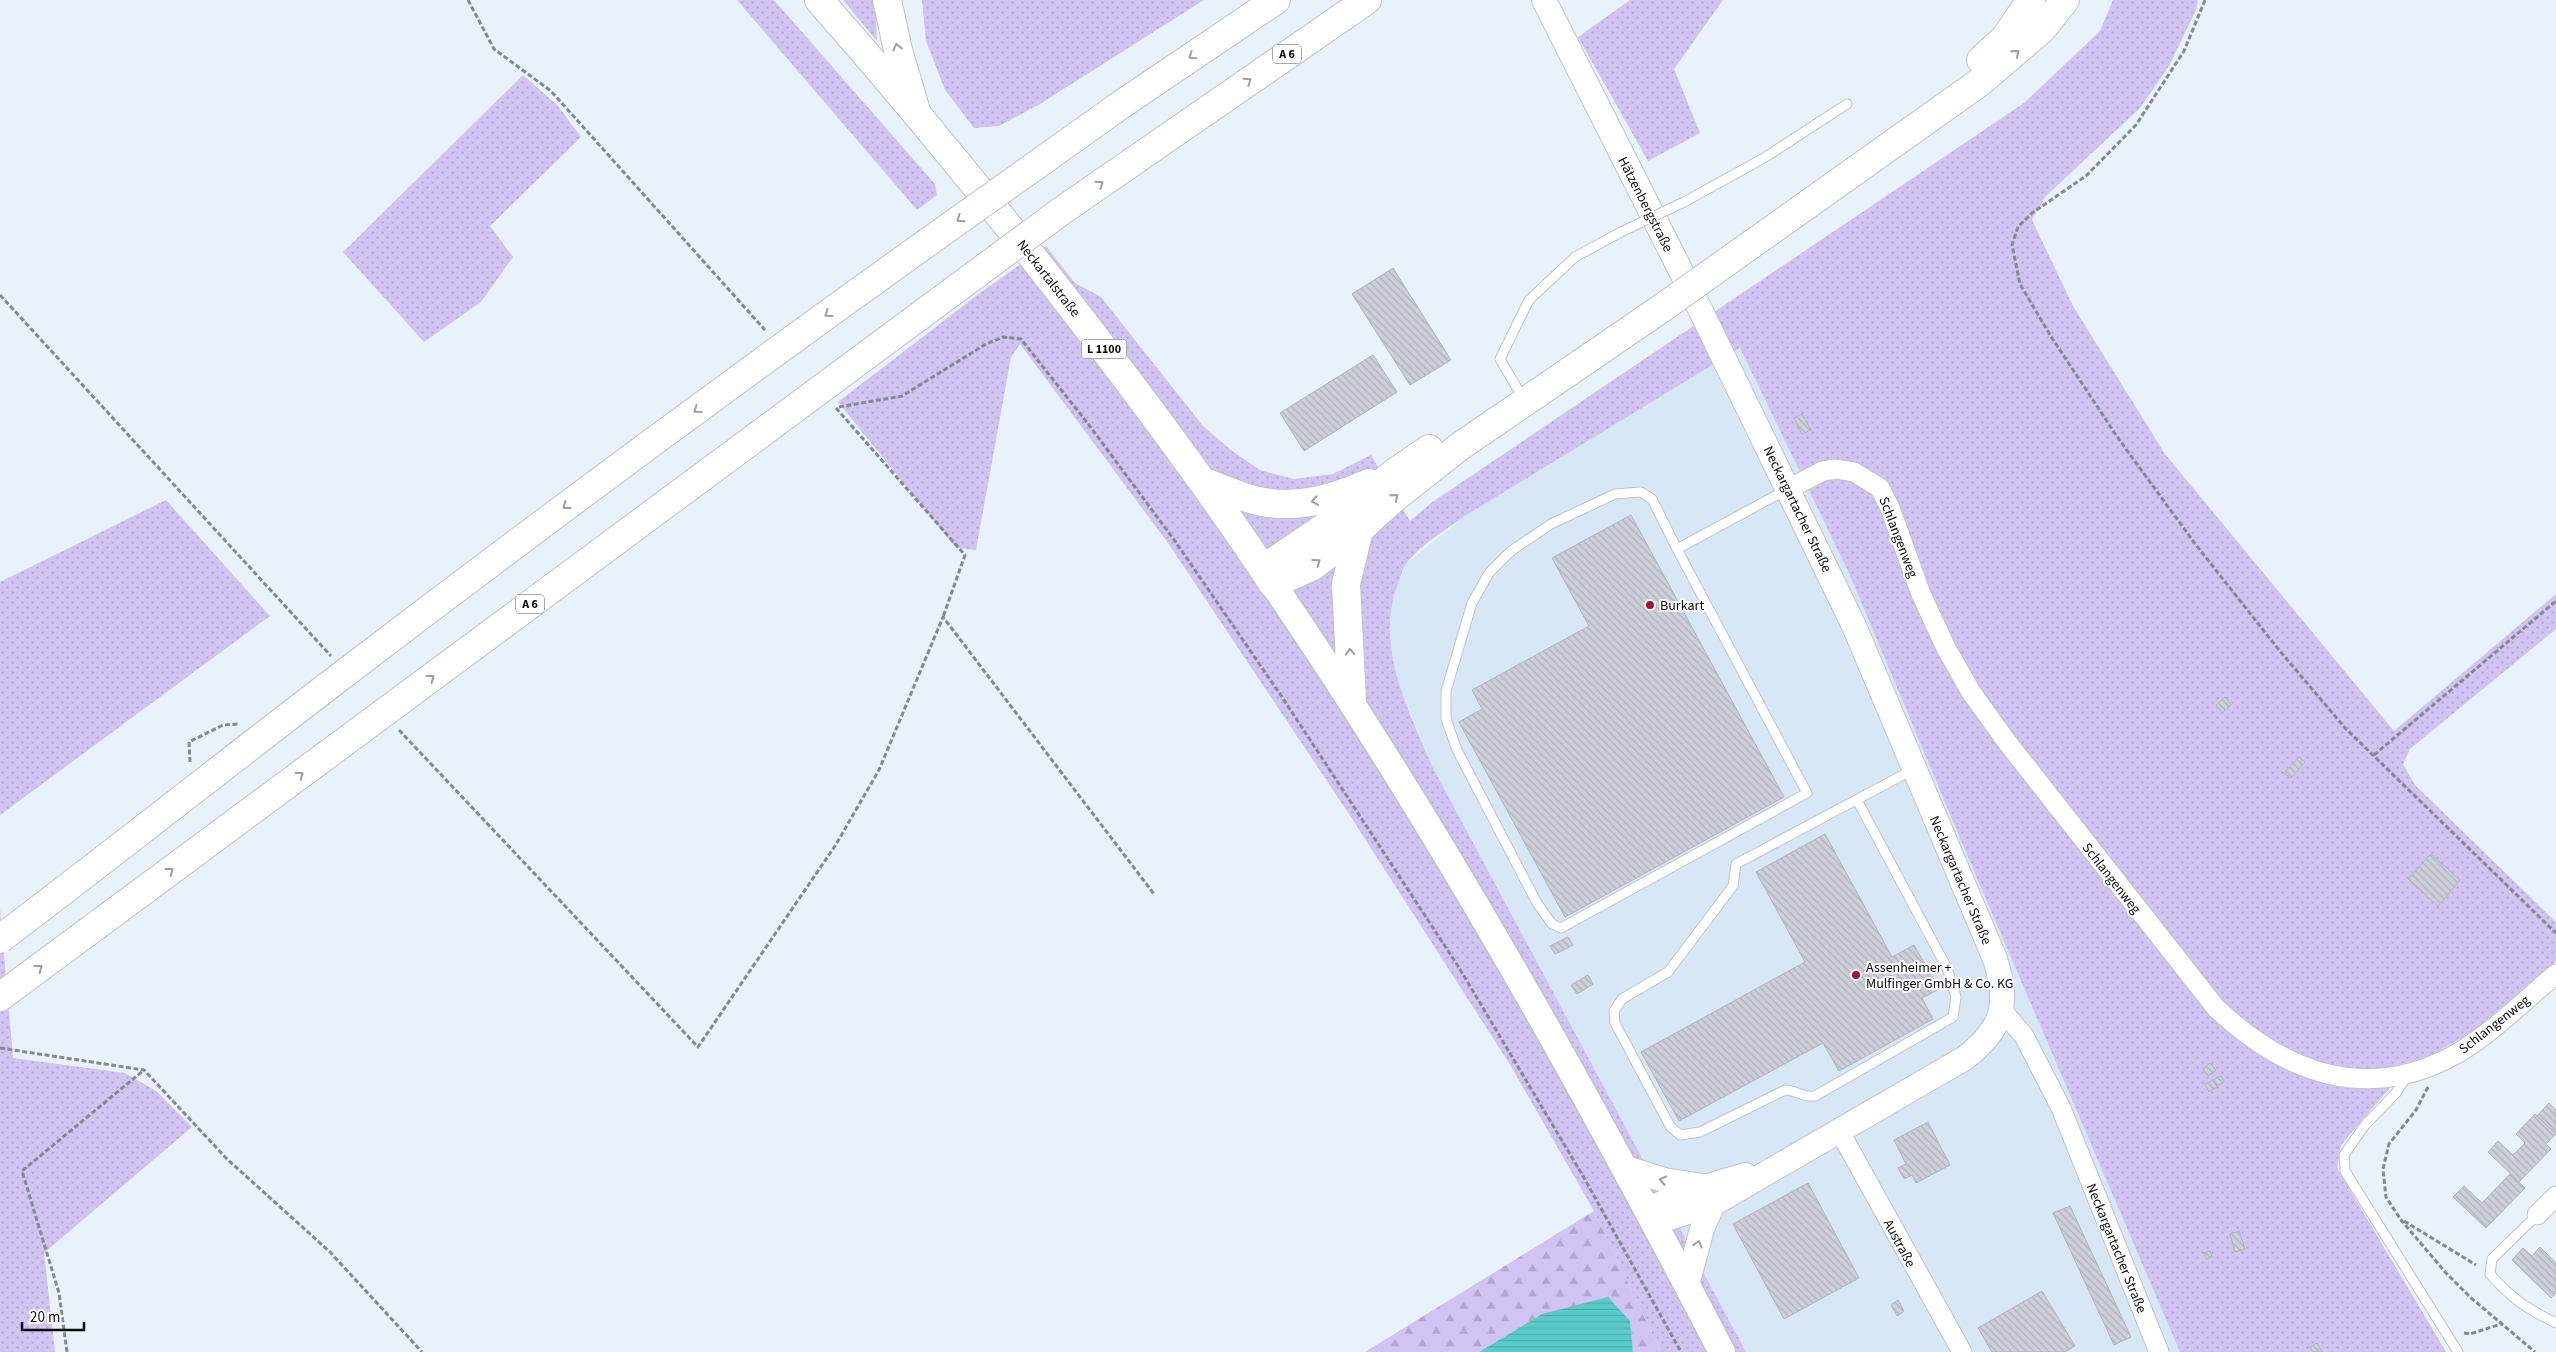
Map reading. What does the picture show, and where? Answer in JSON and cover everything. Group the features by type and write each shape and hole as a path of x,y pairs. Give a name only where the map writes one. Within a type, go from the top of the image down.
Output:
{"main road":[{"name":"Neckartalstraße","path":"819,0 916,111 1041,266 1204,482 1268,576"},
{"path":"887,0 898,50 916,111"},
{"path":"0,939 331,683 583,493 897,263 1122,104 1276,0"},
{"name":"A 6","path":"0,997 1060,212 1367,0"},
{"path":"1268,576 1313,566 1359,530 1393,498 1459,447 1717,261 1941,95 2005,38 2031,0"},
{"path":"1717,261 1980,82 2042,29 2065,0"},
{"path":"1268,576 1394,473 1517,388 1658,303"},
{"path":"1204,482 1257,501 1301,504 1340,496 1394,473"},
{"path":"1352,701 1346,584 1359,530"},
{"name":"L 1100","path":"1268,576 1352,701 1484,918 1623,1166 1722,1352"}],"street":[{"name":"Hätzenbergstraße","path":"1544,0 1749,409"},
{"name":"Neckargartacher Straße","path":"1749,409 1854,626 1995,959 2002,981 2004,1000 2002,1010 2024,1036 2061,1108 2159,1352"},
{"name":"Schlangenweg","path":"1788,489 1823,471 1836,469 1854,472 1880,488 1890,508 1921,594 1946,648 1971,692 2006,742 2216,1008 2242,1033 2274,1054 2308,1070 2344,1078 2376,1079 2408,1074 2437,1063 2480,1037 2556,974"},
{"path":"1650,1216 1709,1195 1771,1168 1840,1132 1965,1058 1981,1045 1994,1030 2002,1010"},
{"name":"Austraße","path":"1840,1132 1962,1352"},
{"path":"1623,1166 1709,1195"},
{"path":"1687,1286 1709,1195"},
{"path":"2537,1216 2556,1196"}],"lane":[{"path":"1517,388 1500,359 1529,300 1575,257 1684,202 1764,158 1847,104"},
{"path":"1677,549 1788,489"},
{"path":"1641,492 1652,499 1677,549 1807,793 1560,928 1552,924 1537,903 1458,750 1446,720 1446,691 1456,649 1472,603 1489,573 1511,551 1551,524 1615,494 1641,492"},
{"path":"1857,800 1947,968 1956,997 1953,1017 1815,1096 1804,1098 1792,1090 1785,1090 1700,1132 1680,1135 1670,1126 1615,1023 1614,1011 1622,999 1668,972 1733,886 1736,864 1914,769"},
{"path":"2408,1074 2396,1093 2365,1125 2344,1155 2345,1171 2458,1352"},
{"path":"2537,1216 2492,1259 2490,1274 2509,1295 2529,1310 2556,1323"}],"path":[{"path":"468,0 494,49 551,91 767,332"},
{"path":"2205,0 2184,51 2136,125 2086,176 2032,213 2018,227 2012,245 2020,284 2050,335 2118,438 2196,545 2279,650 2346,728 2556,933"},
{"path":"0,295 337,663"},
{"path":"836,408 902,396 986,344 1003,337 1021,339 1175,541 1282,697 1452,958 1583,1176 1681,1352"},
{"path":"398,729 698,1047 835,846 879,770 943,617 965,555 830,401"},
{"path":"2374,755 2556,601"},
{"path":"943,617 1154,894"},
{"path":"0,1048 144,1070 227,1159 330,1252 422,1352"},
{"path":"2437,1063 2416,1110 2389,1144 2383,1169 2386,1197 2401,1220 2446,1273 2535,1352"},
{"path":"67,1352 59,1293 22,1172 144,1070"},
{"path":"2401,1220 2490,1274"},
{"path":"2443,1328 2470,1334 2502,1324"}],"shaded area":[{"path":"1740,348 1849,573 1965,850 2180,1352 1746,1352 1432,766 1401,690 1390,651 1389,619 1395,591 1406,564 1465,516"}],"green space":[{"path":"737,0 774,0 935,184 937,195 917,210"},
{"path":"843,0 875,0 877,41"},
{"path":"922,0 1204,0 1040,104 999,126 974,128 945,90 926,41"},
{"path":"1630,0 1723,0 1674,69 1700,133 1648,161 1578,37"},
{"path":"2113,0 2198,0 2196,10 2169,66 2140,108 2045,197 2032,220 2073,306 2165,454 2394,731 2556,594 2556,629 2410,749 2403,764 2415,785 2556,922 2556,961 2474,1031 2428,1057 2394,1066 2389,1089 2341,1145 2337,1168 2446,1352 2180,1352 1965,850 1849,573 1740,348 1465,516 1426,544 1412,557 1404,568 1392,605 1390,628 1392,652 1404,699 1432,766 1746,1352 1661,1352 1594,1211 1509,1063 1349,814 1168,543 1020,344 1011,357 976,550 956,548 838,402 980,293 1046,246 1075,283 1101,297 1203,426 1231,450 1260,470 1294,479 1333,474 1371,455 1410,521 1431,503 2024,103 2100,31"},
{"path":"523,75 558,106 581,137 490,226 513,257 481,302 424,342 343,252"},
{"path":"166,500 270,616 0,815 0,582"},
{"path":"0,908 13,1058 125,1073 156,1091 192,1127 44,1253 55,1352 0,1352"},
{"path":"1594,1211 1661,1352 1633,1352 1630,1321 1542,1314 1479,1352 1365,1352"}],"water":[{"path":"1608,1297 1630,1321 1633,1352 1479,1352 1542,1314"}],"building":[{"path":"1393,268 1451,360 1410,385 1352,294"},
{"path":"1373,355 1397,392 1304,451 1280,413"},
{"path":"1802,414 1811,430 1802,434 1794,418"},
{"path":"1631,515 1784,797 1565,917 1459,722 1482,709 1472,690 1589,626 1552,558"},
{"path":"2225,697 2231,705 2222,713 2216,705"},
{"path":"2299,757 2305,762 2291,778 2284,773"},
{"name":"Assenheimer + Mulfinger GmbH & Co. KG","path":"1825,834 1892,957 1914,945 1939,989 1922,998 1933,1019 1839,1071 1823,1043 1679,1121 1641,1052 1805,962 1756,872"},
{"path":"2431,854 2460,880 2438,906 2408,879"},
{"path":"1568,937 1573,945 1555,954 1550,946"},
{"path":"1588,975 1593,984 1577,994 1571,985"},
{"path":"2210,1063 2216,1070 2208,1076 2203,1069"},
{"path":"2221,1076 2224,1082 2217,1086 2213,1080"},
{"path":"2213,1080 2217,1087 2209,1092 2205,1084"},
{"path":"2549,1103 2556,1110 2556,1134 2537,1116"},
{"path":"2535,1114 2556,1134 2546,1144 2551,1149 2519,1182 2488,1152 2498,1141 2513,1155 2525,1143 2516,1134"},
{"path":"1928,1122 1950,1165 1916,1183 1912,1175 1904,1179 1898,1168 1906,1164 1894,1140"},
{"path":"2510,1174 2525,1188 2486,1228 2453,1197 2464,1186 2482,1203"},
{"path":"1808,1183 1859,1278 1784,1319 1733,1224"},
{"path":"2070,1206 2131,1337 2114,1345 2053,1213"},
{"path":"2239,1231 2245,1249 2235,1252 2230,1234"},
{"path":"2540,1247 2556,1263 2556,1293 2551,1298 2512,1260 2523,1248 2532,1256"},
{"path":"2210,1251 2212,1257 2206,1259 2204,1253"},
{"path":"2042,1291 2075,1346 2065,1352 1992,1352 1978,1328"},
{"path":"1898,1300 1904,1311 1897,1316 1891,1305"},
{"path":"2317,1343 2322,1352 2313,1352 2310,1347"}],"place":[{"name":"Burkart","path":"1650,605"},
{"name":"Assenheimer + Mulfinger GmbH & Co. KG","path":"1856,975"}]}
